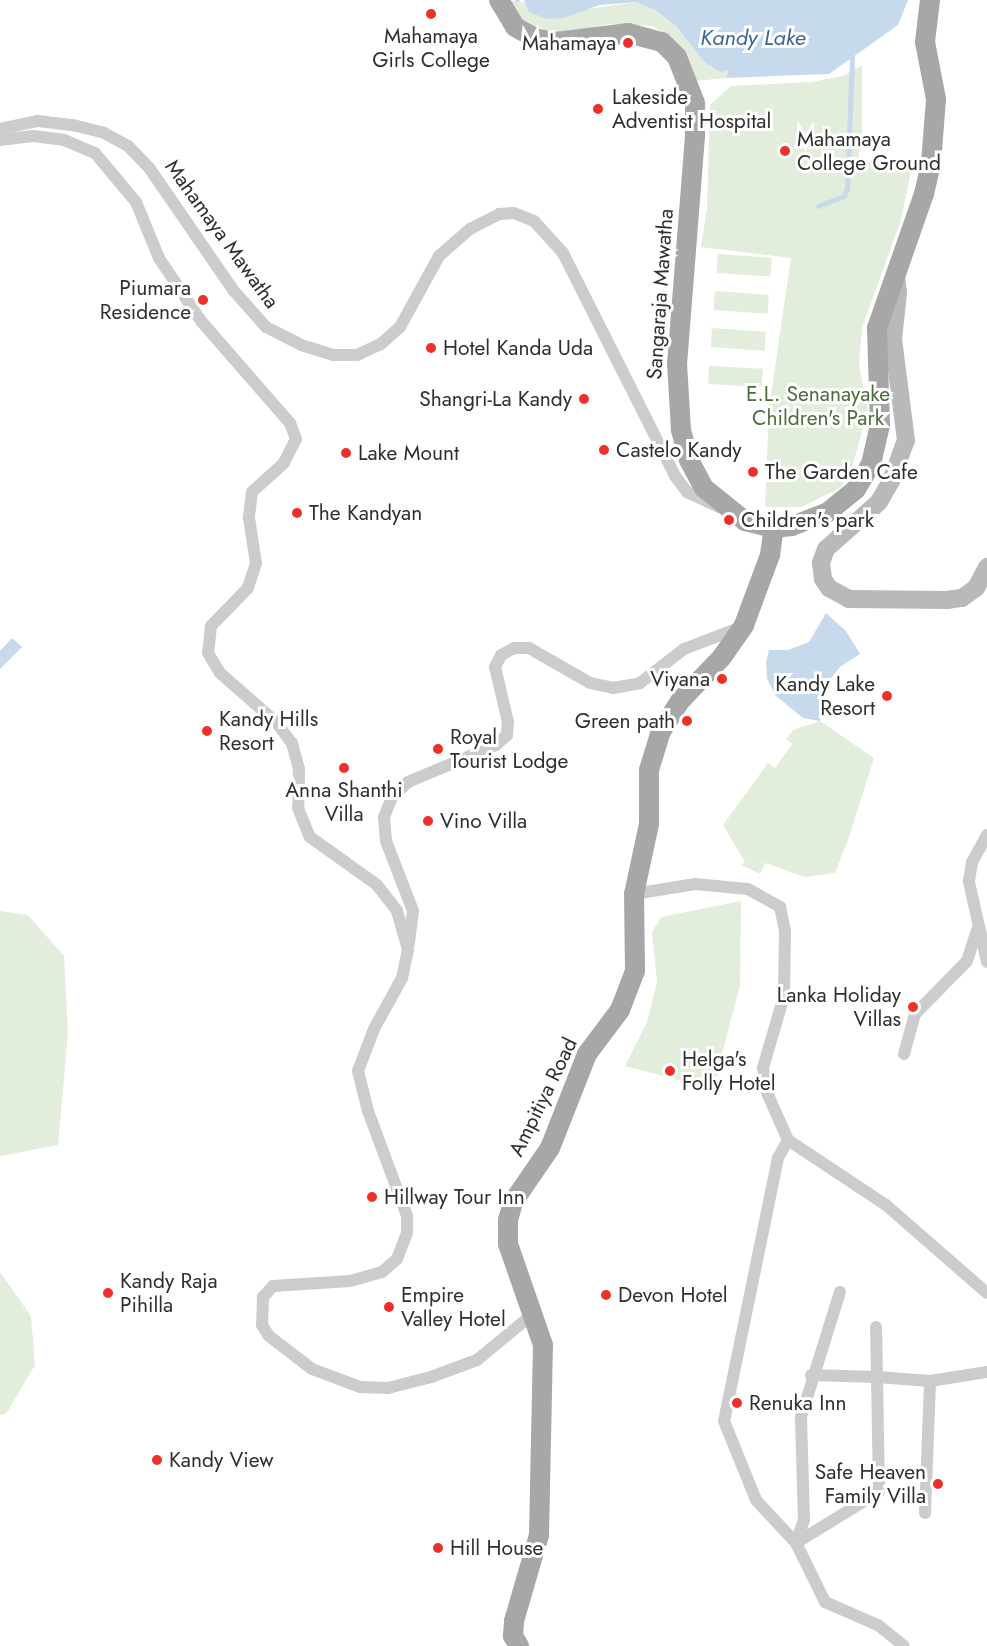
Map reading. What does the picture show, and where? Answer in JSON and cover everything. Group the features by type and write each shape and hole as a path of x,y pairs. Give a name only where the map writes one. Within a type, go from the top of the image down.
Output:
{"main road":[{"name":"Sangaraja Mawatha","path":"499,0 515,27 537,39 556,42 628,33 662,42 677,57 690,84 695,136 677,363 678,396 689,460 704,488 729,510 745,521 774,528 792,526 828,512 856,489 871,464 880,425 877,328 895,270 918,213 932,163 936,99 925,42 930,0"},
{"path":"895,270 898,293 892,339 906,440 895,474 879,502 826,549 821,563 823,579 829,588 849,598 947,600 962,598 976,588 987,567"},
{"name":"Ampitiya Road","path":"519,1646 513,1636 514,1621 539,1535 543,1345 508,1244 508,1220 513,1202 550,1148 587,1054 620,1010 634,971 634,894 649,824 649,770 660,733 681,700 722,657 744,625 770,555 774,528"}],"street":[{"name":"Mahamaya Mawatha","path":"0,129 38,121 73,125 104,133 128,147 150,169 234,291 266,327 301,345 334,355 357,355 381,344 400,327 439,256 470,229 500,214 514,213 534,221 563,253 675,476 687,492 729,510"},
{"path":"0,140 33,136 64,140 95,153 136,202 159,258 201,321 290,423 296,439 284,463 252,492 249,518 256,563 248,588 211,626 208,653 220,673 276,722 292,743 299,769 298,808 310,837 377,885 397,911 408,950"},
{"path":"534,1314 477,1360 431,1377 388,1388 360,1387 312,1369 275,1341 262,1325 263,1297 273,1286 365,1278 382,1272 404,1248 407,1216 375,1131 358,1071 374,1029 402,978 413,911 386,841 384,817 392,798 408,782 496,745 507,735 508,722 495,667 501,655 514,648 529,648 590,683 613,688 640,683 684,649 744,625"},
{"path":"987,835 972,862 969,882 977,930 987,962"},
{"path":"634,894 695,884 748,889 780,907 785,931 784,996 764,1068 768,1095 788,1140 886,1204 987,1293"},
{"path":"904,1054 915,1014 968,962 977,930"},
{"path":"788,1140 778,1158 724,1421 756,1500 796,1543 825,1602 879,1625 904,1646"},
{"path":"796,1543 804,1520 801,1417 811,1375 840,1292"},
{"path":"796,1543 879,1492 876,1327"},
{"path":"811,1375 930,1381 987,1372"},
{"path":"925,1513 930,1381"}],"green space":[{"path":"507,0 582,10 636,2 655,10 676,26 705,63 713,68 730,70 726,78 695,81 670,37 653,26 610,24 556,34 523,25"},
{"name":"E.L. Senanayake Children's Park","path":"862,65 862,134 858,161 913,161 901,220 862,328 859,364 868,410 851,471 840,488 802,507 765,507 769,408 791,258 701,247 707,208 710,105 731,86 811,82 843,76"},
{"path":"718,254 772,258 771,277 717,273"},
{"path":"715,291 769,295 768,314 714,310"},
{"path":"712,328 766,332 765,351 711,347"},
{"path":"709,366 763,369 762,387 708,384"},
{"path":"820,721 874,758 848,840 835,873 805,877 765,863 760,874 741,865 745,862 723,825 768,763 775,768 792,744 786,739 793,730"},
{"path":"741,901 740,985 713,1089 625,1066 647,1022 657,982 652,932 661,917"},
{"path":"0,911 28,915 64,956 68,1034 58,1145 0,1156"},
{"path":"0,1272 31,1316 35,1365 6,1414 0,1415"}],"water":[{"name":"Kandy Lake","path":"524,0 908,0 898,25 829,74 726,78 729,70 721,72 705,63 676,26 655,10 636,2 600,5 563,18 547,19 529,12"},
{"path":"826,613 846,631 860,654 841,666 828,682 820,721 803,718 776,696 767,679 766,662 769,650 788,650 809,642"},
{"path":"12,638 22,647 0,669 0,651"}],"waterway":[{"path":"818,206 844,196 847,189 852,57"}],"place":[{"name":"Mahamaya Girls College","path":"431,14"},
{"name":"Mahamaya","path":"628,43"},
{"name":"Lakeside Adventist Hospital","path":"598,109"},
{"name":"Mahamaya College Ground","path":"785,151"},
{"name":"Piumara Residence","path":"203,300"},
{"name":"Hotel Kanda Uda","path":"431,348"},
{"name":"Shangri-La Kandy","path":"584,399"},
{"name":"Castelo Kandy","path":"604,450"},
{"name":"Lake Mount","path":"346,453"},
{"name":"The Garden Cafe","path":"753,472"},
{"name":"The Kandyan","path":"297,513"},
{"name":"Children's park","path":"729,520"},
{"name":"Viyana","path":"722,679"},
{"name":"Kandy Lake Resort","path":"887,696"},
{"name":"Green path","path":"687,721"},
{"name":"Kandy Hills Resort","path":"207,731"},
{"name":"Royal Tourist Lodge","path":"438,749"},
{"name":"Anna Shanthi Villa","path":"344,768"},
{"name":"Vino Villa","path":"428,821"},
{"name":"Lanka Holiday Villas","path":"913,1007"},
{"name":"Helga's Folly Hotel","path":"670,1071"},
{"name":"Hillway Tour Inn","path":"372,1197"},
{"name":"Kandy Raja Pihilla","path":"108,1293"},
{"name":"Devon Hotel","path":"606,1295"},
{"name":"Empire Valley Hotel","path":"389,1307"},
{"name":"Renuka Inn","path":"737,1403"},
{"name":"Kandy View","path":"157,1460"},
{"name":"Safe Heaven Family Villa","path":"938,1484"},
{"name":"Hill House","path":"438,1548"}]}
